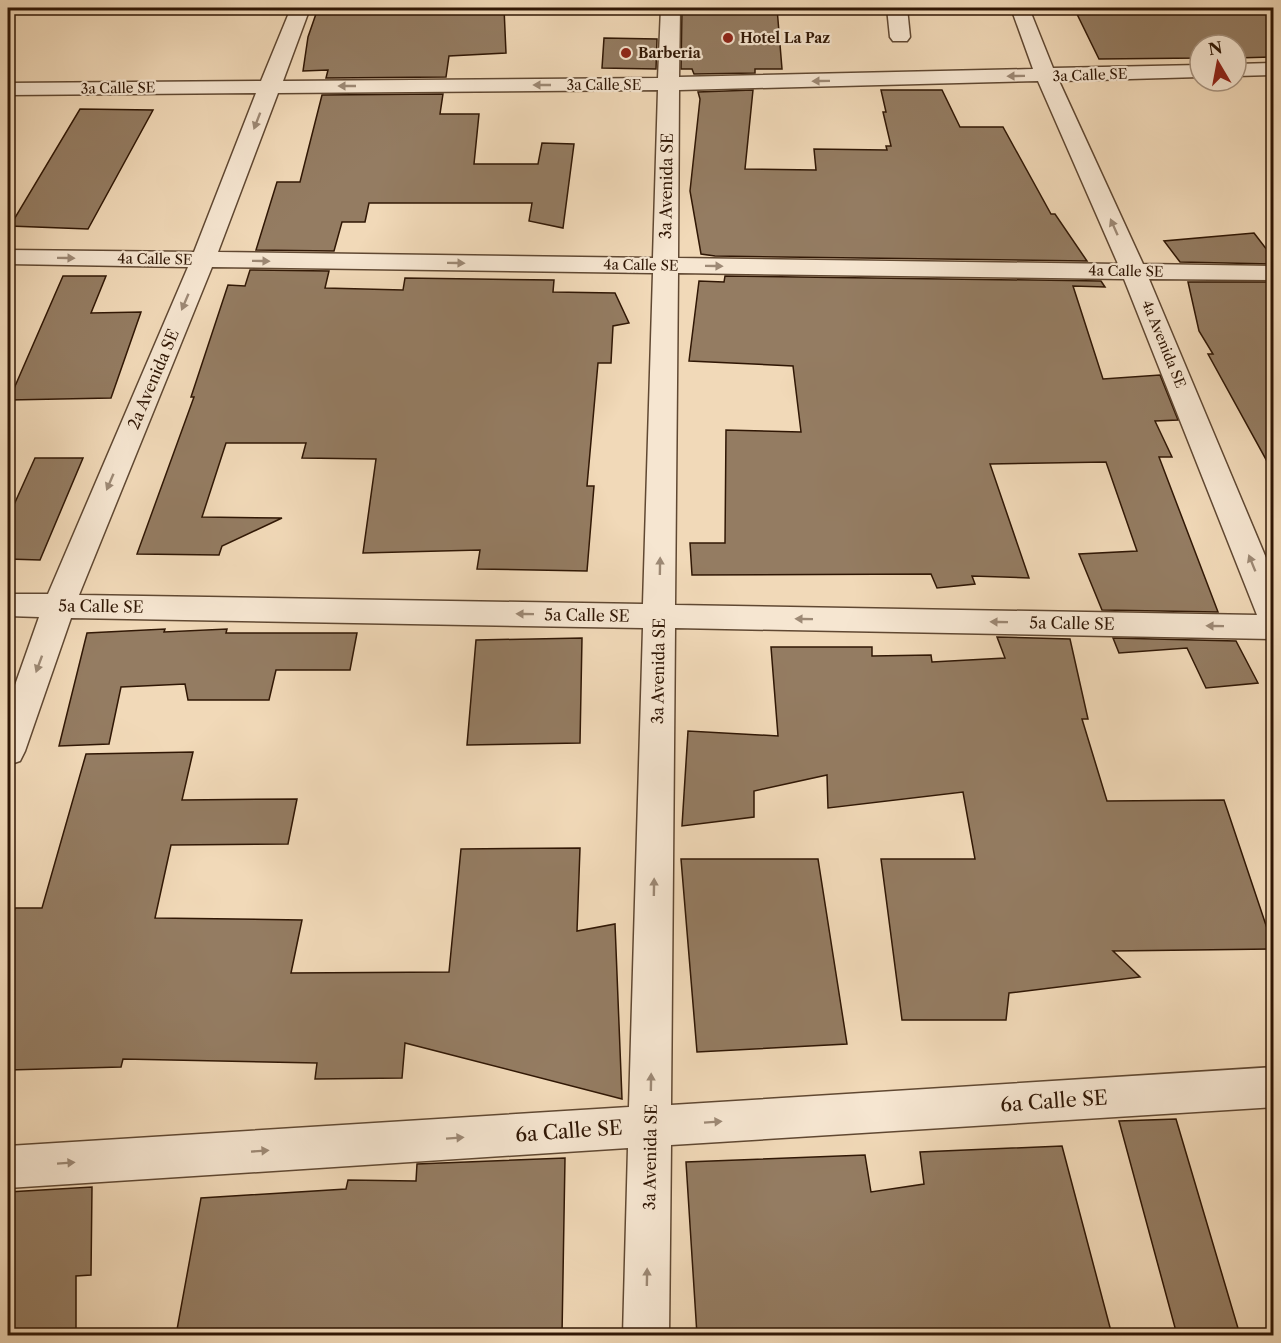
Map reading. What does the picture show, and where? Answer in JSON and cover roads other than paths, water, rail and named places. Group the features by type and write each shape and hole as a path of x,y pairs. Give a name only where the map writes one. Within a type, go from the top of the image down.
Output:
{"street":[{"name":"2a Avenida SE","path":"8,751 59,606 203,260 300,8"},
{"name":"3a Avenida SE","path":"646,1335 670,8"},
{"path":"897,8 900,37"},
{"name":"4a Avenida SE","path":"1020,8 1046,76 1134,272 1274,617"},
{"path":"1248,70 1274,69"},
{"name":"3a Calle SE","path":"8,89 668,84 1188,71"},
{"name":"4a Calle SE","path":"8,257 1274,273"},
{"name":"5a Calle SE","path":"8,605 1274,627"},
{"name":"6a Calle SE","path":"8,1167 1274,1087"}],"place":[{"name":"Hotel La Paz","path":"728,38"},
{"name":"Barberia","path":"626,53"}]}
